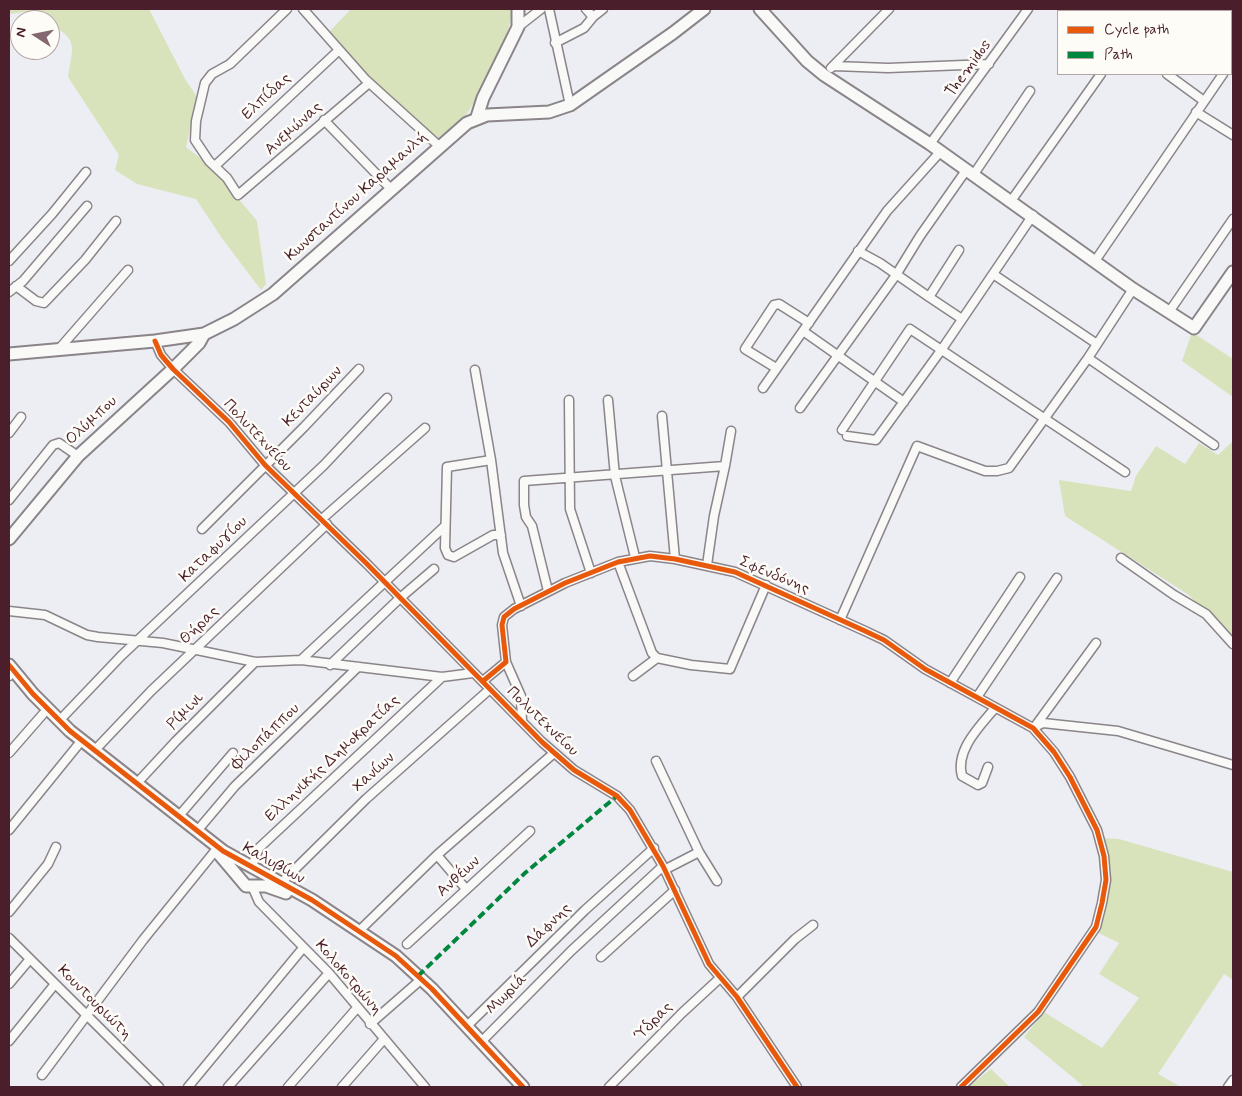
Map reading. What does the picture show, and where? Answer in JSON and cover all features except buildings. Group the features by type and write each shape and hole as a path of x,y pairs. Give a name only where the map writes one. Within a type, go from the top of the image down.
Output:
{"main road":[{"path":"477,117 483,98 518,27 518,9"},
{"name":"Κωνσταντίνου Καραμανλή","path":"9,354 155,341 204,334 234,319 273,294 439,146 477,117 496,113 549,112 570,105 666,39 704,9"},
{"path":"760,9 807,61 824,75 941,151 1033,215 1133,289 1194,328 1233,272"},
{"name":"Ολύμπου","path":"9,538 78,456 173,369 199,343 204,334"},
{"name":"Καλυβίων","path":"9,665 59,721 138,782 197,831 239,862 253,867 282,883 360,930 409,967 523,1087"},
{"name":"Καλυβίων","path":"9,675 43,714 78,745 215,851 243,884 266,886 281,890 375,948 417,983 514,1087"},
{"name":"Καλυβίων","path":"240,879 242,870 253,867"},
{"name":"Καλυβίων","path":"253,867 260,878 253,886"}],"street":[{"path":"216,165 209,161 195,140 196,121 205,83 212,74 230,64 287,9"},
{"path":"303,9 338,51 369,83 439,146"},
{"path":"310,16 317,9"},
{"path":"518,27 541,9"},
{"path":"549,9 570,105"},
{"path":"586,9 593,17"},
{"path":"555,42 584,28 603,9"},
{"path":"824,75 889,9"},
{"name":"Themidos","path":"930,144 1028,9"},
{"name":"Ελπίδας","path":"216,165 338,51"},
{"path":"834,66 888,68 989,64"},
{"path":"1011,201 1100,75"},
{"path":"1168,75 1204,101"},
{"path":"1095,261 1222,75"},
{"name":"Ανεμώνας","path":"216,165 238,195 369,83"},
{"path":"800,408 896,275 925,228 970,172 1030,91"},
{"path":"1196,112 1233,135"},
{"path":"324,120 391,189"},
{"path":"763,388 887,211 941,151"},
{"path":"9,262 86,172"},
{"path":"9,292 23,282 87,206"},
{"path":"1033,215 942,349 876,440 844,433 910,329 942,349 1046,418 1125,472"},
{"path":"1169,312 1233,219"},
{"path":"16,286 36,301 44,303 85,260 116,221"},
{"path":"929,297 959,250"},
{"path":"858,251 880,263 962,319"},
{"path":"59,349 128,270"},
{"path":"993,274 1096,344"},
{"path":"840,620 917,446 971,467 997,471 1009,468 1088,358 1133,289"},
{"path":"776,368 745,349 774,305 779,304 809,323"},
{"path":"803,331 877,381 904,402"},
{"name":"Πολυτεχνείου","path":"155,341 161,355 173,369 229,422 265,465 473,673 574,770 617,796 630,810 654,848 699,945 720,978 737,997 787,1076 797,1087"},
{"path":"1088,358 1214,446"},
{"name":"Κενταύρων","path":"202,529 359,369"},
{"path":"474,370 491,460 501,535 509,575 521,606"},
{"name":"Καταφυγίου","path":"59,721 94,682 345,444 387,398"},
{"path":"569,400 568,476 570,509 591,574"},
{"path":"608,400 614,476 635,557"},
{"path":"662,416 675,559"},
{"path":"9,433 21,417"},
{"name":"Θήρας","path":"95,750 151,691 324,522 425,428"},
{"path":"707,565 714,516 731,431"},
{"path":"9,500 53,445 59,442 78,456"},
{"path":"491,460 447,467 445,548 448,555 454,557 493,535 501,535"},
{"path":"548,591 532,526 526,517 524,482 568,476 614,476 725,466"},
{"path":"301,660 446,526"},
{"name":"Σφενδόνης","path":"506,662 502,642 504,617 521,606 548,591 618,562 635,557 675,559 736,572 884,640 925,669 1033,728"},
{"path":"1121,558 1174,595 1206,614 1233,644"},
{"path":"618,562 652,653 657,658 691,665 730,669 766,585"},
{"path":"330,664 400,598 434,569"},
{"path":"950,683 1020,577"},
{"path":"977,697 1057,578"},
{"path":"9,611 45,615 87,635 115,640 140,640 196,649 255,662 301,660 442,677 473,673"},
{"path":"1033,728 1096,643"},
{"path":"633,676 657,658"},
{"name":"Ρίμινι","path":"138,782 255,662"},
{"path":"483,681 506,662 521,696 522,721"},
{"name":"Φιλοπάππου","path":"197,831 236,786 358,666"},
{"name":"Ελληνικής Δημοκρατίας","path":"253,867 255,856 266,842 442,677"},
{"name":"Χανίων","path":"282,883 366,799 490,689"},
{"path":"988,767 982,783 978,785 962,776 960,760 979,728 995,708"},
{"path":"9,753 43,714"},
{"path":"1033,728 1043,723 1118,731 1233,765"},
{"path":"961,1087 1038,1012 1096,926 1102,904 1106,880 1104,856 1097,830 1070,777 1054,752 1033,728"},
{"path":"9,830 78,745"},
{"path":"360,930 438,856 554,752"},
{"path":"178,816 233,753"},
{"path":"656,761 699,852 717,881"},
{"name":"Ανθέων","path":"407,944 530,831"},
{"path":"9,912 48,864 56,848"},
{"name":"Δάφνης","path":"467,1026 585,910 654,848"},
{"path":"42,1075 84,1022 85,1015 215,851"},
{"name":"Μωριά","path":"481,1042 571,951 664,868 699,852"},
{"path":"438,856 466,889"},
{"name":"Κολοκοτρώνη","path":"253,886 259,902 329,973 425,1087"},
{"path":"601,957 674,890"},
{"path":"737,997 795,939 813,925"},
{"name":"Κουντουριώτη","path":"9,938 160,1087"},
{"path":"188,1087 304,948"},
{"path":"9,984 30,959"},
{"path":"228,1087 329,973"},
{"name":"Ύδρας","path":"609,1087 682,1013 720,978"},
{"path":"370,1024 417,983"},
{"path":"9,1041 55,984"},
{"path":"288,1087 357,1008"},
{"path":"342,1087 384,1039"},
{"path":"1228,1087 1233,1080"}],"green space":[{"path":"9,9 149,9 185,79 197,97 186,147 214,169 257,221 266,284 261,290 221,237 196,199 137,184 115,170 119,155 68,77 72,46 70,40 60,30 60,10 10,10 9,14"},
{"path":"351,9 511,9 511,18 503,46 474,103 462,119 438,138 370,80 330,37 329,32"},
{"path":"1192,332 1233,359 1233,397 1182,361"},
{"path":"1233,441 1233,641 1189,595 1065,516 1059,480 1131,491 1136,476 1156,446 1185,464 1199,443 1218,455"},
{"path":"1102,838 1119,839 1233,872 1233,980 1224,974 1158,1074 1181,1087 1081,1087 1082,1085 1024,1037 1044,1012 1102,1048 1139,998 1099,974 1119,943 1097,932 1107,900 1111,871"},
{"path":"991,1069 1010,1087 968,1087"}],"marked path":[{"path":"418,976 525,873 617,796"}],"cycle path":[{"path":"155,341 161,355 173,369 229,422 265,465 366,563 542,742 574,770 617,796 630,810 663,866 709,964 737,997 797,1087"},
{"path":"483,681 506,662 502,625 504,617 514,609 565,583 618,562 650,556 675,559 735,572 884,640 925,669 1033,728 1054,752 1070,777 1097,830 1104,856 1106,880 1102,903 1096,927 1038,1012 961,1087"},
{"path":"9,665 33,694 70,731 223,851 312,900 396,956 432,989 523,1087"}]}
